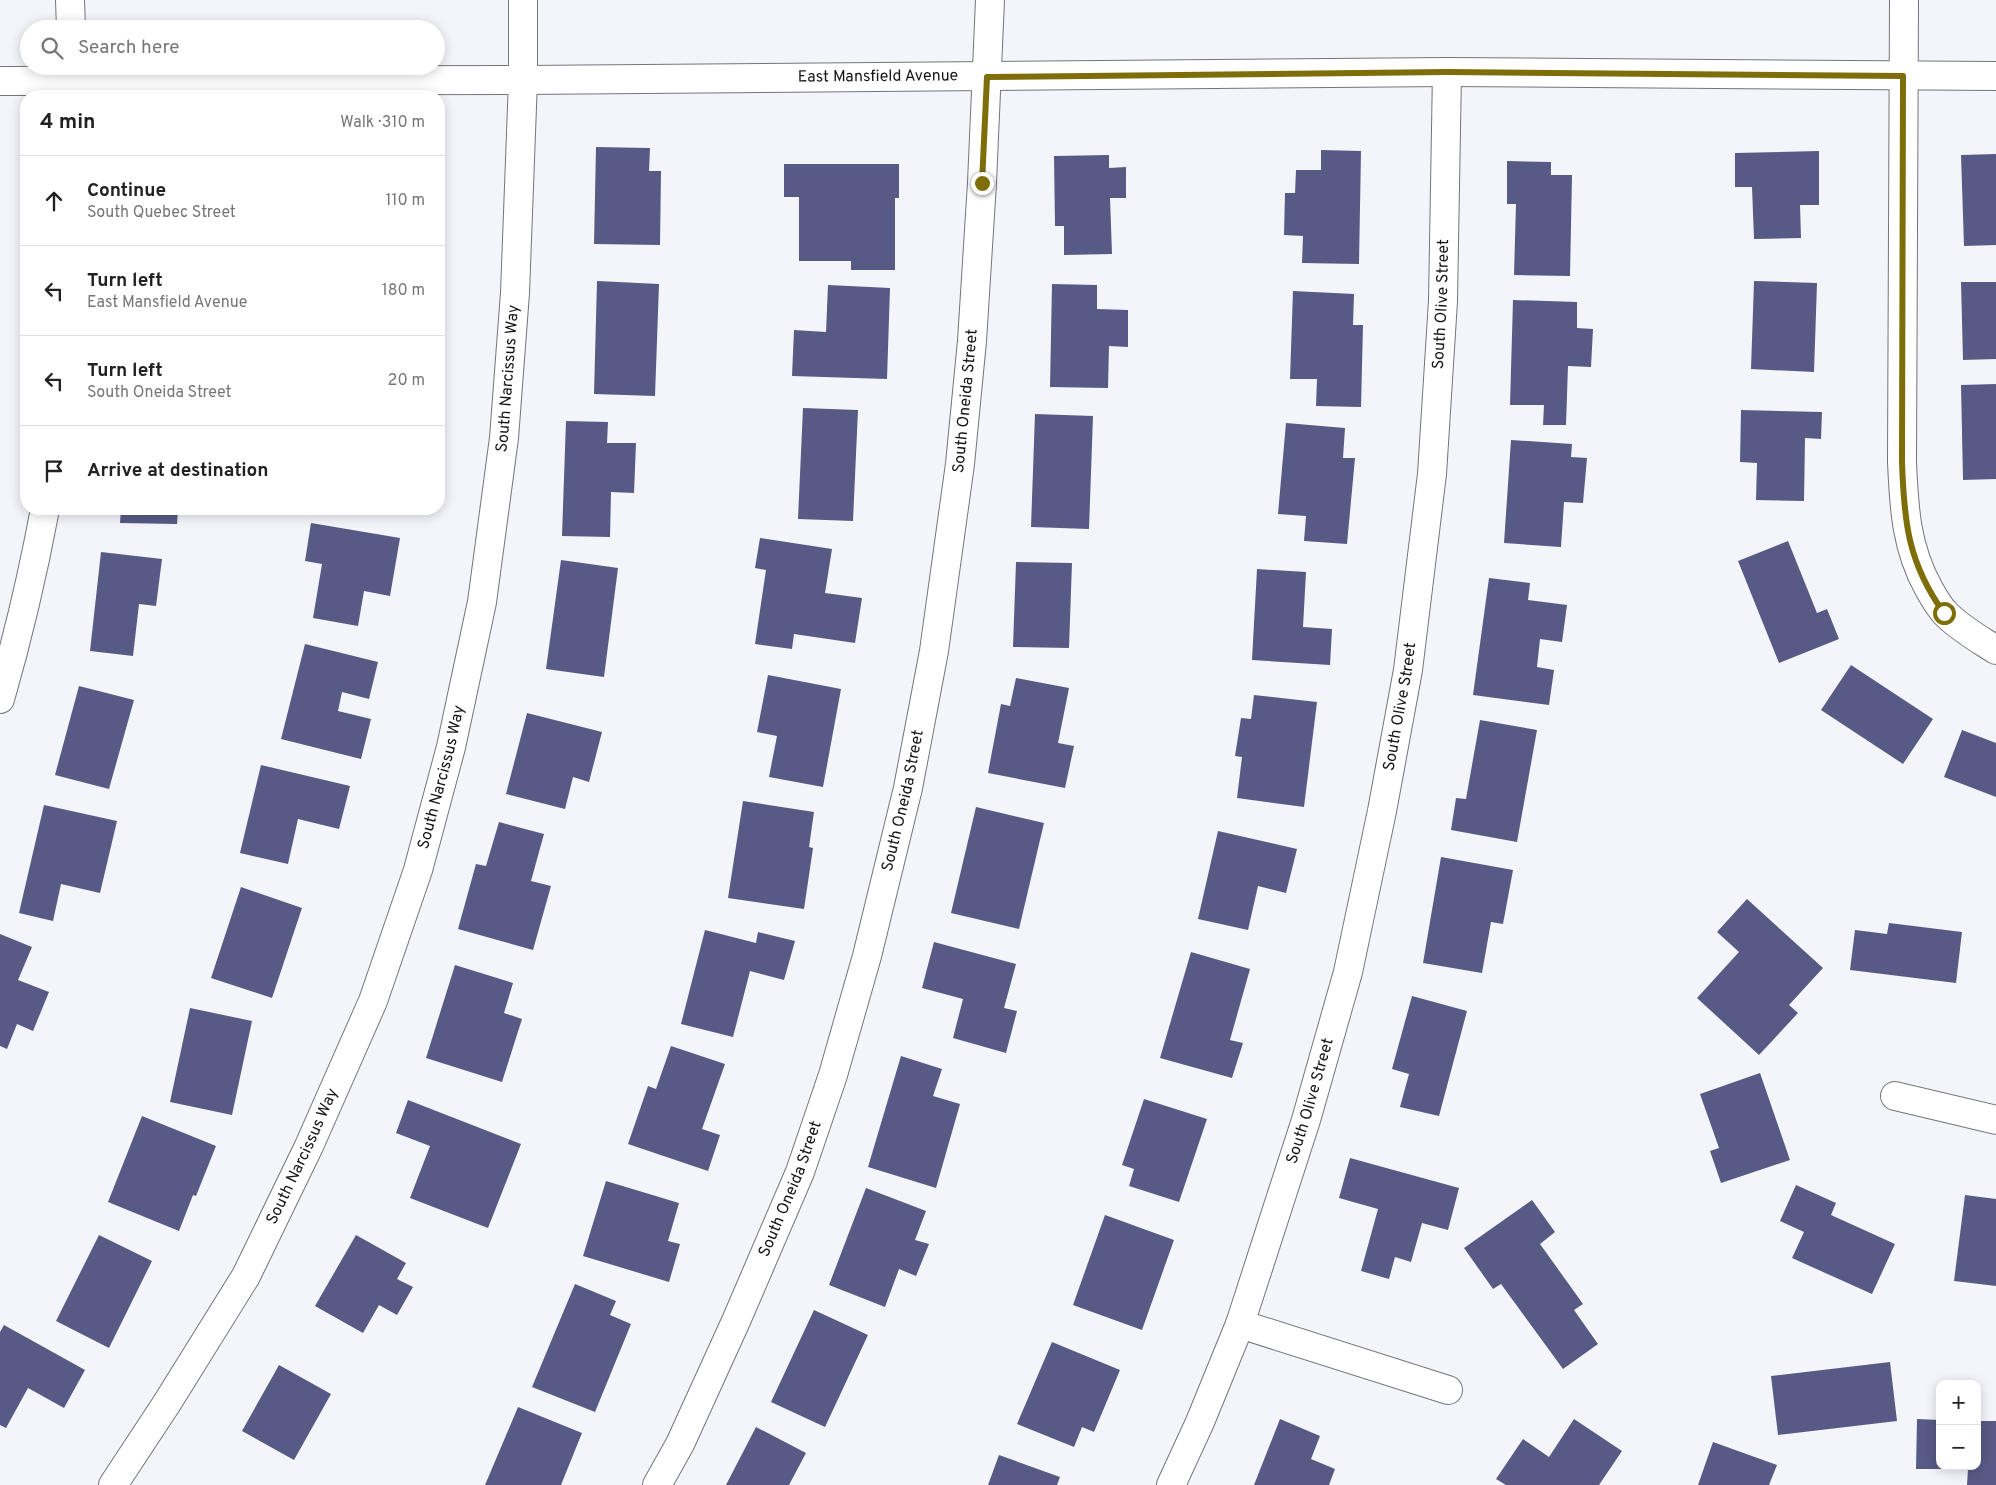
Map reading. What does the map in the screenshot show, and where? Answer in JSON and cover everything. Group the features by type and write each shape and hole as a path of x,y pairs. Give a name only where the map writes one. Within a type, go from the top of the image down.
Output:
{"street":[{"path":"70,0 71,20"},
{"name":"South Narcissus Way","path":"113,1485 167,1403 246,1276 309,1146 373,1001 418,870 451,747 482,602 503,448 515,293 523,80 523,0"},
{"name":"South Oneida Street","path":"657,1485 680,1444 736,1321 800,1172 833,1075 867,956 908,788 934,651 960,464 972,341 990,0"},
{"path":"1904,0 1902,462 1905,520 1914,558 1934,599 1944,613 1956,624 1996,650"},
{"name":"East Mansfield Avenue","path":"0,81 523,80 1447,72 1996,76"},
{"name":"South Olive Street","path":"1171,1485 1200,1422 1240,1324 1306,1120 1348,972 1382,811 1408,670 1432,474 1443,300 1447,72"},
{"path":"0,700 21,622 44,515"},
{"path":"1895,1096 1996,1120"},
{"path":"1240,1324 1448,1390"}],"building":[{"path":"596,147 650,148 649,171 661,171 660,245 594,244"},
{"path":"1321,150 1361,151 1359,264 1302,263 1303,236 1284,235 1285,193 1295,193 1296,170 1321,170"},
{"path":"1819,151 1819,205 1800,205 1801,238 1754,239 1752,187 1735,187 1735,153"},
{"path":"1996,154 1996,245 1964,246 1961,155"},
{"path":"1109,155 1109,168 1126,167 1126,198 1110,198 1112,254 1064,255 1064,226 1055,226 1054,156"},
{"path":"1507,161 1551,162 1551,175 1572,175 1570,276 1514,275 1516,204 1507,204"},
{"path":"784,164 899,164 899,198 895,198 895,270 851,270 851,261 799,261 799,197 784,197"},
{"path":"597,281 659,284 655,396 594,394"},
{"path":"1754,281 1817,283 1814,372 1751,369"},
{"path":"1961,282 1996,282 1996,359 1963,360"},
{"path":"1052,284 1097,285 1097,309 1128,310 1128,347 1109,346 1108,388 1050,387"},
{"path":"828,285 890,288 887,379 792,376 794,330 826,332"},
{"path":"1293,291 1354,294 1353,325 1363,325 1361,407 1316,406 1317,379 1290,379"},
{"path":"1513,300 1577,302 1577,328 1593,329 1591,367 1568,366 1566,425 1543,425 1544,405 1510,405"},
{"path":"1996,384 1996,479 1963,480 1961,385"},
{"path":"803,408 858,410 853,521 798,519"},
{"path":"1741,410 1822,412 1821,439 1805,438 1804,501 1756,500 1757,463 1740,462"},
{"path":"1035,414 1093,416 1089,529 1031,527"},
{"path":"566,421 608,422 607,443 636,443 634,493 611,492 610,537 562,536"},
{"path":"1286,423 1345,428 1343,458 1355,458 1347,544 1304,541 1306,516 1278,514"},
{"path":"1511,440 1572,444 1571,457 1587,458 1583,503 1564,502 1561,547 1504,543"},
{"path":"121,515 178,515 177,524 120,523"},
{"path":"311,523 400,538 390,596 364,591 358,626 313,618 322,564 305,561"},
{"path":"760,538 832,549 825,593 862,598 855,643 794,634 792,649 755,644 766,570 755,568"},
{"path":"1788,541 1817,613 1827,609 1839,639 1779,663 1738,561"},
{"path":"101,552 162,559 156,606 139,604 133,656 90,651"},
{"path":"561,560 618,568 604,677 546,669"},
{"path":"1016,562 1072,563 1069,648 1013,647"},
{"path":"1257,569 1306,572 1303,627 1332,629 1330,665 1252,660"},
{"path":"1489,578 1530,583 1528,600 1567,605 1562,642 1540,639 1537,667 1554,670 1549,705 1473,695"},
{"path":"305,644 378,662 369,699 342,692 338,711 371,719 361,759 281,739"},
{"path":"1851,665 1933,719 1903,764 1821,710"},
{"path":"768,675 841,689 823,787 769,777 777,736 757,732"},
{"path":"1016,678 1069,688 1058,743 1074,746 1065,788 988,773 1001,704 1010,706"},
{"path":"79,686 134,700 109,789 55,775"},
{"path":"1254,695 1317,702 1304,807 1237,798 1242,757 1235,756 1241,718 1251,719"},
{"path":"527,713 602,732 589,782 573,777 565,809 506,794"},
{"path":"1480,720 1537,730 1517,842 1451,830 1456,798 1466,799"},
{"path":"1962,730 1996,743 1996,797 1944,777"},
{"path":"261,765 350,786 339,829 298,819 288,864 240,853"},
{"path":"743,801 814,812 809,847 813,848 804,909 728,898"},
{"path":"44,805 117,821 100,893 61,884 53,921 19,913"},
{"path":"976,807 1044,823 1019,929 951,913"},
{"path":"499,822 544,834 531,881 551,886 533,950 458,929 476,864 486,866"},
{"path":"1218,831 1297,849 1286,893 1258,886 1248,930 1198,919"},
{"path":"1441,857 1513,870 1503,924 1491,922 1482,973 1423,963"},
{"path":"241,887 302,908 272,998 211,978"},
{"path":"1747,899 1823,968 1789,1005 1798,1013 1759,1055 1697,998 1739,952 1717,932"},
{"path":"1889,923 1962,932 1956,983 1850,970 1855,930 1887,934"},
{"path":"705,930 756,943 758,932 795,941 784,980 750,971 733,1037 681,1024"},
{"path":"0,934 32,947 18,980 49,992 33,1031 17,1024 7,1049 0,1046"},
{"path":"934,942 1016,964 1004,1008 1017,1011 1006,1053 953,1038 963,999 922,988"},
{"path":"1191,952 1250,969 1230,1040 1243,1043 1232,1078 1160,1058"},
{"path":"455,965 513,983 504,1013 522,1019 502,1082 426,1058"},
{"path":"1412,996 1467,1011 1439,1116 1400,1107 1409,1074 1392,1069"},
{"path":"190,1008 252,1021 232,1115 170,1102"},
{"path":"671,1046 725,1064 702,1129 720,1135 708,1171 628,1144 648,1086 656,1089"},
{"path":"901,1056 942,1069 933,1096 960,1104 936,1188 868,1167"},
{"path":"1760,1073 1790,1160 1721,1183 1710,1151 1719,1148 1700,1094"},
{"path":"1144,1099 1207,1119 1179,1202 1129,1186 1134,1169 1122,1165"},
{"path":"408,1100 521,1144 488,1228 410,1198 430,1146 396,1133"},
{"path":"142,1116 216,1146 196,1196 193,1195 179,1231 108,1202"},
{"path":"1350,1158 1459,1188 1448,1230 1422,1223 1411,1262 1395,1257 1389,1279 1361,1271 1378,1209 1339,1198"},
{"path":"606,1181 679,1203 668,1241 680,1244 669,1282 583,1256"},
{"path":"1796,1185 1836,1203 1831,1215 1895,1244 1872,1294 1792,1258 1804,1232 1780,1221"},
{"path":"866,1188 926,1211 915,1240 929,1244 916,1276 899,1269 885,1307 829,1285"},
{"path":"1965,1195 1996,1199 1996,1286 1954,1281"},
{"path":"1532,1200 1555,1232 1540,1244 1583,1304 1574,1310 1598,1344 1563,1369 1501,1284 1493,1289 1464,1248"},
{"path":"1105,1215 1174,1240 1142,1330 1073,1305"},
{"path":"99,1235 152,1261 109,1348 56,1321"},
{"path":"356,1235 406,1263 397,1279 413,1287 397,1315 379,1305 363,1333 315,1306"},
{"path":"575,1284 616,1301 610,1315 631,1324 595,1412 532,1387"},
{"path":"814,1310 868,1335 825,1427 771,1402"},
{"path":"4,1325 85,1370 64,1408 28,1388 6,1428 0,1425 0,1332"},
{"path":"1052,1342 1120,1370 1094,1432 1082,1427 1074,1447 1017,1424"},
{"path":"1890,1362 1897,1421 1778,1435 1771,1376"},
{"path":"279,1365 331,1394 294,1460 242,1431"},
{"path":"518,1407 582,1433 561,1485 485,1485"},
{"path":"1280,1419 1320,1436 1311,1459 1335,1469 1329,1485 1254,1485"},
{"path":"1574,1419 1622,1451 1599,1485 1506,1485 1496,1479 1523,1439 1549,1457"},
{"path":"1917,1419 1936,1420 1936,1469 1916,1469"},
{"path":"1981,1421 1996,1421 1996,1485 1967,1485 1968,1470 1981,1470"},
{"path":"756,1427 806,1453 789,1485 726,1485"},
{"path":"1713,1442 1777,1465 1769,1485 1698,1485"},
{"path":"999,1455 1060,1477 1057,1485 988,1485"}],"route":[{"path":"982,183 987,77 1447,72 1903,76 1902,462 1905,520 1914,558 1920,573 1944,613"}]}
